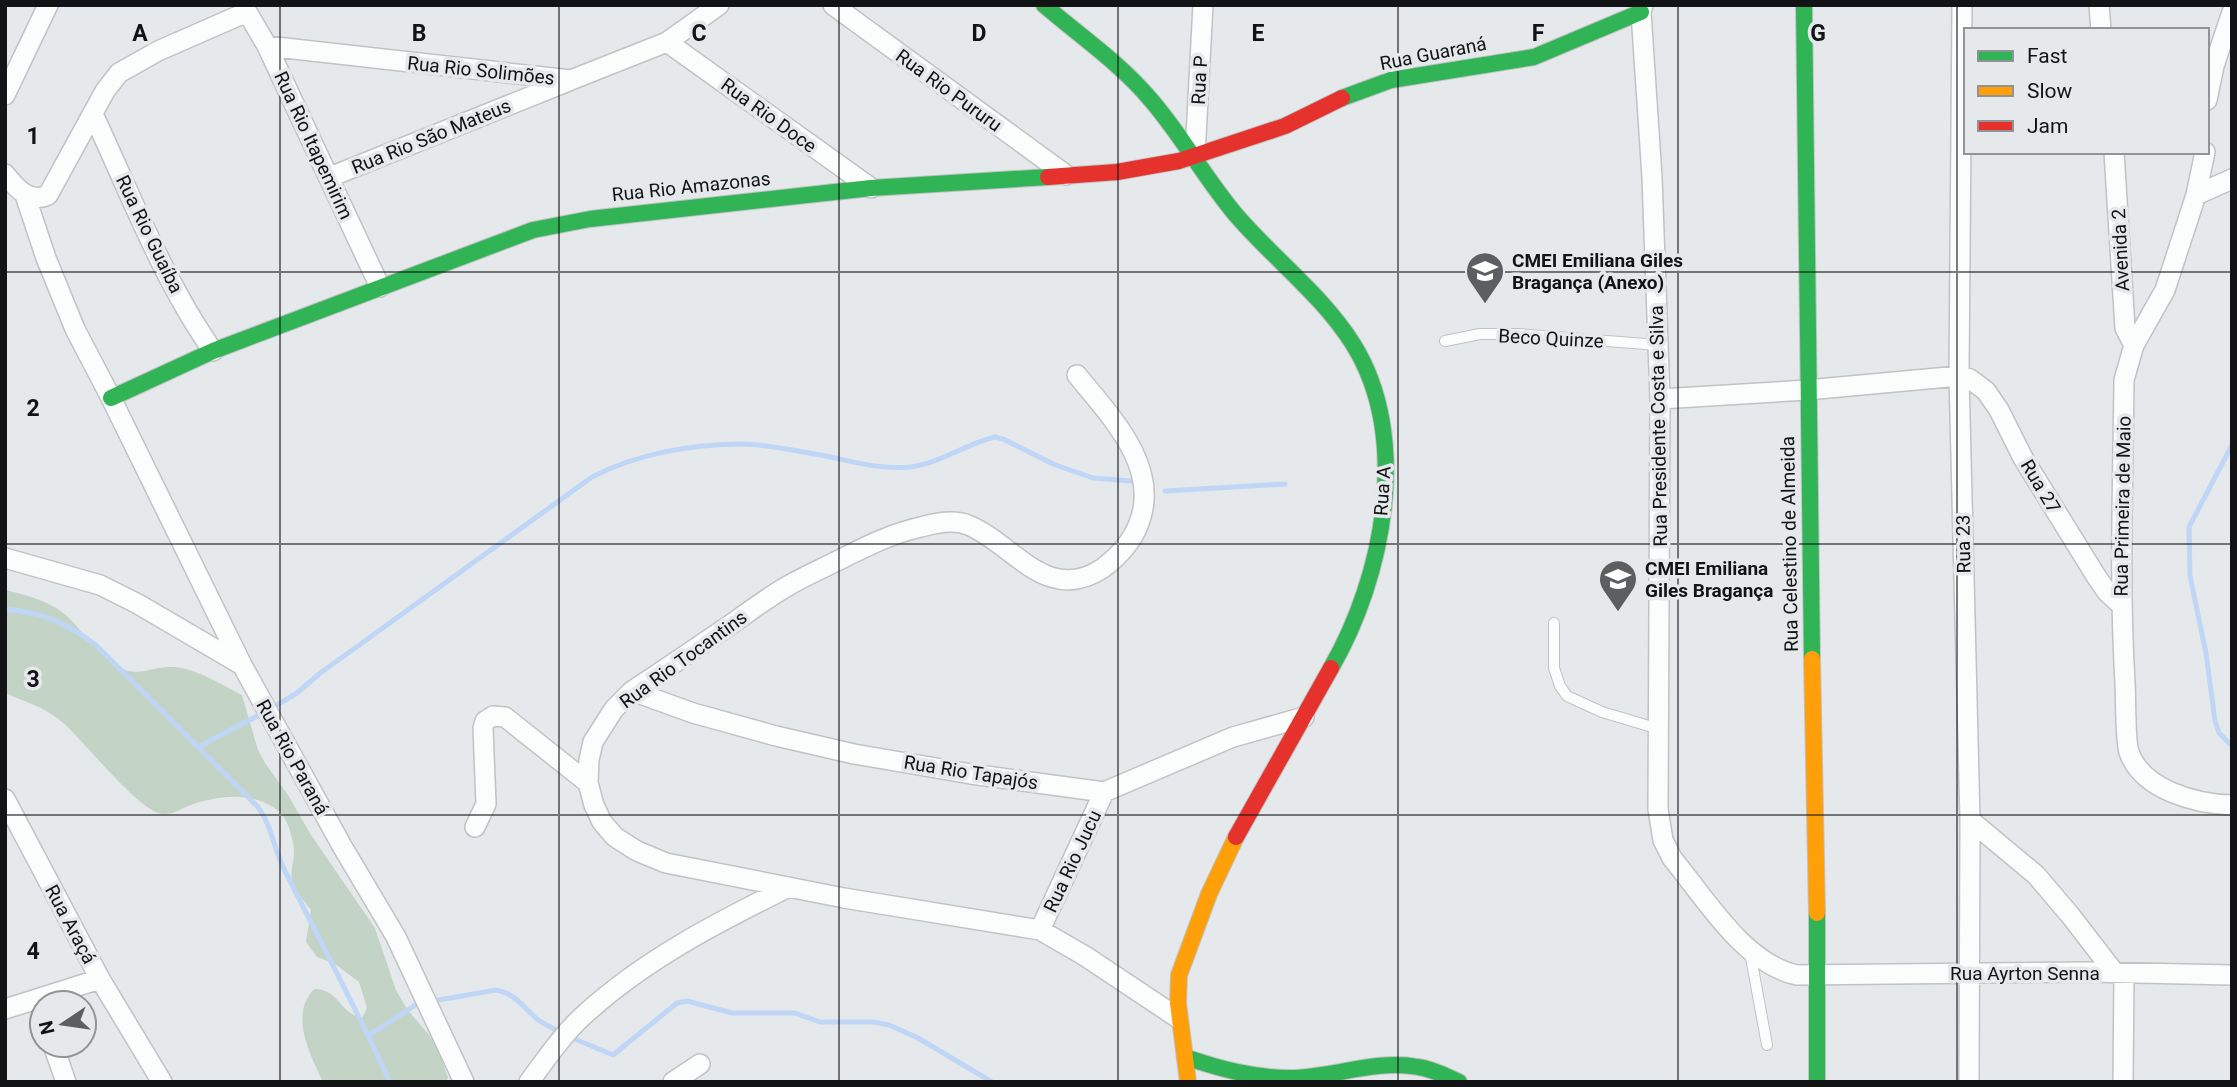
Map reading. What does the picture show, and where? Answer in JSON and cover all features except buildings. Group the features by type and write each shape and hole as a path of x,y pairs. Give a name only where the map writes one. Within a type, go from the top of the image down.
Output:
{"street":[{"path":"5,95 48,5"},
{"name":"Rua Rio Solimões","path":"267,46 571,80 667,42 719,5"},
{"name":"Rua Rio Pururu","path":"833,5 1066,175"},
{"name":"Rua A","path":"1044,5 1136,83 1195,155 1210,180 1246,227 1313,293 1338,322 1365,365 1379,406 1385,453 1379,532 1355,622 1229,850 1179,975 1176,997 1188,1058 1188,1082"},
{"name":"Rua P","path":"1195,155 1203,5"},
{"name":"Rua Celestino de Almeida","path":"1804,5 1807,390 1818,975 1817,1082"},
{"name":"Rua 23","path":"1962,5 1959,376 1970,820 1969,1082"},
{"path":"2099,5 2101,28"},
{"path":"5,174 25,195 34,199 48,195 105,91 119,73 245,9"},
{"name":"Rua Rio Itapemirim","path":"245,9 267,46 380,287"},
{"name":"Rua Guaraná","path":"1195,155 1285,126 1343,97 1391,80 1534,57 1585,37 1642,9"},
{"name":"Rua Presidente Costa e Silva","path":"1642,9 1652,177 1660,398 1658,809 1663,840 1672,858 1750,952 1783,972 1818,975"},
{"path":"2209,90 2232,12"},
{"name":"Rua Rio Doce","path":"667,42 871,188"},
{"name":"Rua Rio São Mateus","path":"330,177 571,80"},
{"name":"Rua Rio Guaíba","path":"93,114 171,279 194,323 213,351"},
{"name":"Avenida 2","path":"2114,154 2125,328 2134,345"},
{"name":"Rua Primeira de Maio","path":"2205,154 2196,195 2165,290 2134,345 2124,380 2120,604 2129,752 2144,775 2167,791 2190,799 2232,805"},
{"name":"Rua Rio Amazonas","path":"111,398 213,351 533,230 579,221 871,188 1152,167 1195,155"},
{"path":"2196,195 2232,179"},
{"name":"Rua Rio Paraná","path":"25,195 70,317 242,665 342,846 396,937 464,1082"},
{"name":"Rua Rio Tocantins","path":"1077,375 1123,432 1139,464 1143,482 1141,519 1134,536 1112,561 1084,577 1069,580 1053,578 1036,571 967,524 946,523 921,527 874,542 785,587 632,691 614,709 597,734 589,760 588,783 602,822 615,837 637,851 666,863 1040,930 1178,1018"},
{"path":"1660,398 1807,390 1959,376"},
{"name":"Rua 27","path":"1959,376 1970,379 1986,391 1999,410 2023,458 2096,576 2120,604"},
{"path":"5,558 100,585 242,665"},
{"name":"Rua Rio Tapajós","path":"632,691 693,713 854,754 971,774 1104,792"},
{"path":"475,827 486,804 483,728 485,720 494,716 505,717 588,783"},
{"path":"1104,792 1233,737 1304,717"},
{"name":"Rua Rio Jucu","path":"1040,930 1104,792"},
{"name":"Rua Araçá","path":"5,799 100,979 162,1082"},
{"path":"1970,820 2036,875 2119,973 2123,1082"},
{"path":"530,1082 546,1058 582,1016 649,962 721,920 789,887"},
{"name":"Rua Ayrton Senna","path":"1818,975 2232,975"},
{"path":"78,989 100,979"},
{"path":"5,1009 28,1008"},
{"path":"1188,1058 1214,1068 1252,1076 1290,1078 1383,1066 1415,1066 1459,1082"},
{"path":"58,1059 66,1082"},
{"path":"673,1082 700,1064"}],"lane":[{"name":"Beco Quinze","path":"1445,341 1480,334 1519,334 1658,345"},
{"path":"1554,623 1554,668 1560,687 1567,696 1602,712 1659,729"},
{"path":"1750,952 1767,1045"}],"green space":[{"path":"5,590 39,600 63,612 98,651 119,667 133,672 165,667 190,670 242,695 258,750 311,835 375,928 396,990 440,1054 448,1078 445,1082 323,1082 304,1035 302,1022 307,999 314,989 322,990 354,1015 362,1018 367,1008 359,982 335,964 317,957 306,942 311,910 293,883 291,875 294,847 283,816 270,805 238,797 193,804 172,813 158,813 136,798 72,731 55,717 5,693"}],"waterway":[{"path":"272,708 297,693 319,674 592,477 646,456 704,446 752,444 899,468 932,462 995,437 1053,464 1093,478 1131,481"},
{"path":"2232,445 2189,527 2190,576 2206,653 2215,721 2219,733 2232,746"},
{"path":"1165,491 1285,484"},
{"path":"5,609 53,620 96,645 258,807 267,822 285,871 390,1082"},
{"path":"198,747 263,713"},
{"path":"433,1001 496,990 514,997 540,1021 562,1033"},
{"path":"570,1037 613,1055 677,1003 687,1001 732,1013 795,1013 820,1022 873,1022 889,1025 918,1038 992,1082"},
{"path":"369,1035 417,1004 423,1003"}],"traffic: fast":[{"path":"1044,5 1113,62 1151,100 1236,215 1341,326 1371,381 1382,422 1386,464 1384,508 1365,593 1331,668"},
{"path":"1804,5 1812,659"},
{"path":"1342,98 1391,80 1534,57 1641,12"},
{"path":"111,398 213,351 533,230 590,219 871,188 1048,177"},
{"path":"1817,913 1817,1082"},
{"path":"1188,1058 1238,1072 1276,1078 1402,1065 1429,1069 1459,1082"}],"traffic: slow":[{"path":"1812,659 1817,913"},
{"path":"1188,1082 1178,1003 1179,975 1209,894 1236,837"}],"traffic: jam":[{"path":"1048,177 1117,172 1179,161 1285,126 1342,98"},
{"path":"1236,837 1331,668"}],"place":[{"name":"CMEI Emiliana Giles Bragança (Anexo)","path":"1485,305"},
{"name":"CMEI Emiliana Giles Bragança","path":"1618,613"}]}
